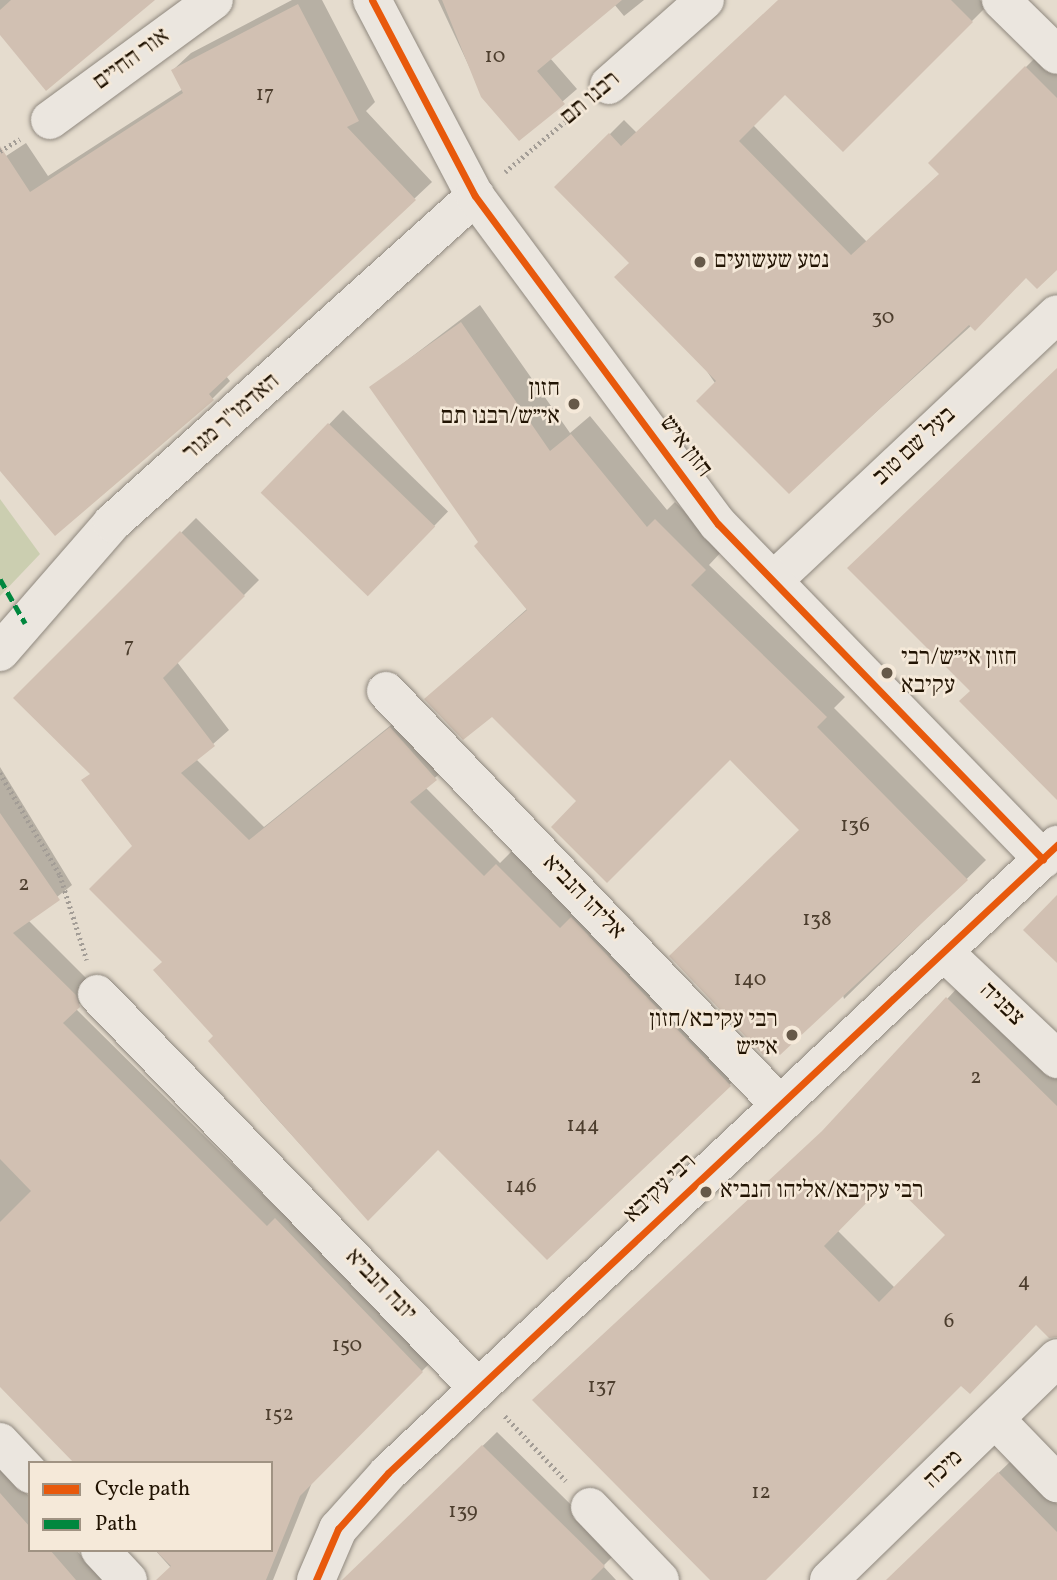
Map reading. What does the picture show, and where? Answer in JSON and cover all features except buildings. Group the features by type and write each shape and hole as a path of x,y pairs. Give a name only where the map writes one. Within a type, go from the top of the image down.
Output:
{"street":[{"name":"אור החיים","path":"50,120 214,0"},
{"name":"חזון איש","path":"372,0 475,196 718,524 1050,852"},
{"name":"רבנו תם","path":"609,85 705,0"},
{"path":"1001,0 1057,55"},
{"name":"האדמו\"ר מגור","path":"0,652 112,523 475,196"},
{"name":"בעל שם טוב","path":"774,580 1057,314"},
{"name":"אליהו הנביא","path":"386,691 779,1104"},
{"name":"רבי עקיבא","path":"316,1580 338,1529 477,1387 1050,852"},
{"name":"צפניה","path":"944,952 1057,1059"},
{"name":"יונה הנביא","path":"97,994 477,1387"},
{"name":"מיכה","path":"829,1580 1057,1358"},
{"path":"996,1420 1057,1483"},
{"path":"0,1442 28,1472"},
{"path":"590,1507 660,1580"},
{"path":"102,1552 128,1580"}],"path":[{"path":"0,774 60,875 97,994"},
{"path":"477,1387 590,1507"}],"green space":[{"path":"0,499 40,554 0,596"}],"marked path":[{"path":"0,579 25,623"}],"cycle path":[{"path":"372,0 475,196 718,524 1043,859"},
{"path":"316,1580 338,1529 388,1473 1057,845"}],"place":[{"name":"נטע שעשועים","path":"700,262"},
{"name":"חזון אי״ש/רבנו תם","path":"574,404"},
{"name":"חזון אי״ש/רבי עקיבא","path":"887,673"},
{"name":"רבי עקיבא/חזון אי״ש","path":"792,1035"},
{"name":"רבי עקיבא/אליהו הנביא","path":"706,1192"}]}
